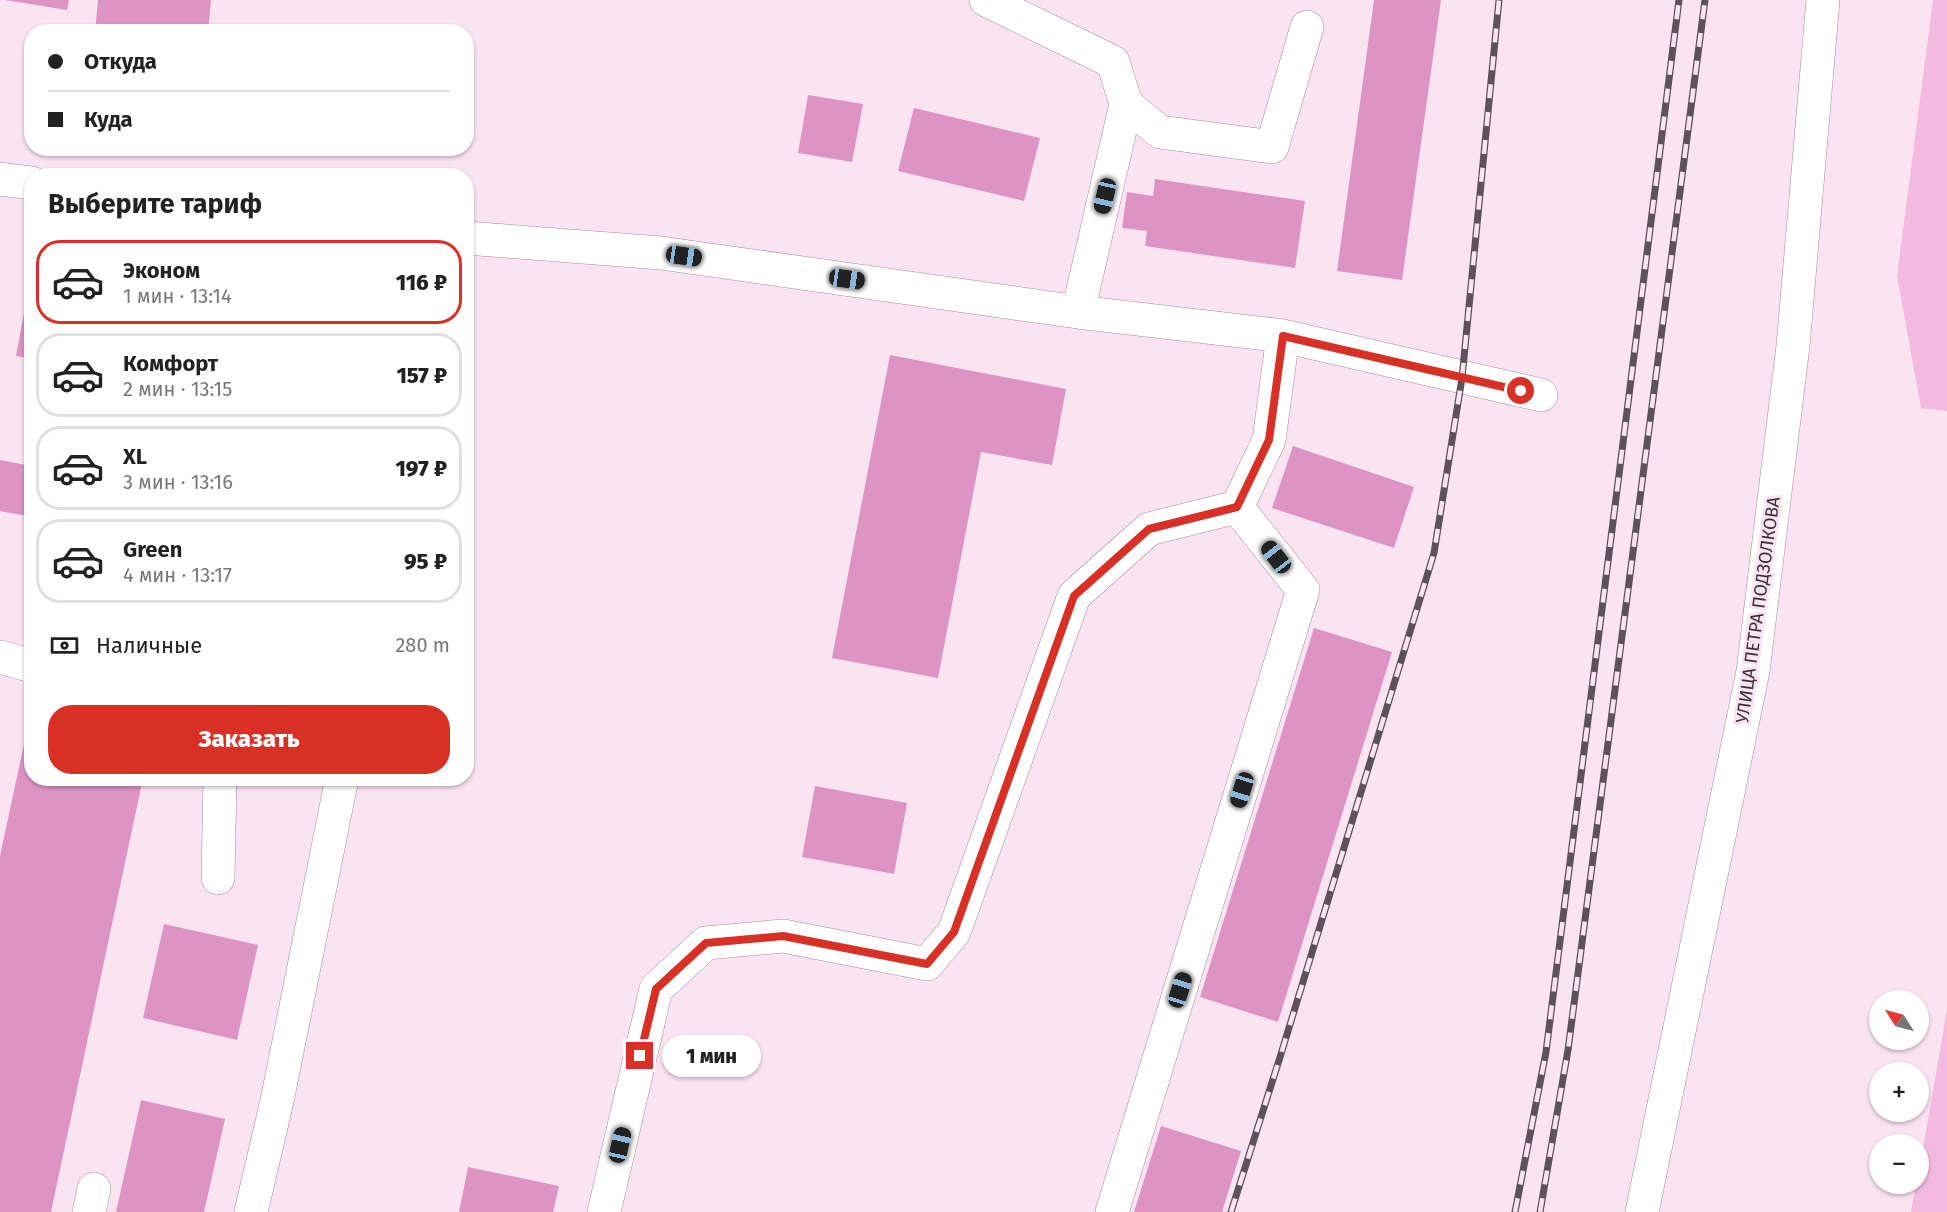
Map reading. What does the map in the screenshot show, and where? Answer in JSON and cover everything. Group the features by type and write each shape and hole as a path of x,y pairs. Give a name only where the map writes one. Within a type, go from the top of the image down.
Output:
{"street":[{"path":"986,0 1113,62 1126,104 1078,312"},
{"name":"УЛИЦА ПЕТРА ПОДЗОЛКОВА","path":"1642,1212 1753,671 1793,346 1823,0"},
{"path":"1126,104 1160,132 1272,147 1307,27"},
{"path":"0,179 24,182"},
{"path":"474,239 661,253 1078,312 1283,336 1541,395"},
{"path":"1237,507 1269,440 1283,336"},
{"path":"604,1212 656,989 706,943 783,936 927,964 954,932 1074,596 1149,529 1237,507"},
{"path":"1112,1212 1303,590 1237,507"},
{"path":"0,657 24,664"},
{"path":"218,878 220,786"},
{"path":"251,1212 277,1101 340,786"}],"shaded area":[{"path":"1933,0 1947,0 1947,411 1921,408 1897,276"},
{"path":"1947,1010 1947,1212 1911,1212 1914,1194 1929,1194 1929,1134 1925,1134"}],"building":[{"path":"5,0 69,0 67,10"},
{"path":"98,0 211,0 209,24 96,24"},
{"path":"1374,0 1441,0 1402,280 1337,271"},
{"path":"808,95 863,104 852,162 798,153"},
{"path":"914,108 1040,138 1024,201 898,171"},
{"path":"1155,179 1305,201 1295,268 1145,246 1147,231 1122,228 1127,192 1153,196"},
{"path":"24,312 24,358 16,356"},
{"path":"890,355 1066,389 1052,465 981,452 938,678 832,658"},
{"path":"1293,446 1414,487 1394,548 1272,508"},
{"path":"0,460 24,464 24,516 0,511"},
{"path":"1314,628 1392,652 1278,1022 1200,997"},
{"path":"24,744 24,786 141,786 51,1212 0,1212 0,856"},
{"path":"815,786 907,803 894,874 802,857"},
{"path":"164,924 258,945 237,1040 143,1018"},
{"path":"141,1100 225,1119 204,1212 116,1212"},
{"path":"1161,1126 1241,1151 1222,1212 1134,1212"},
{"path":"468,1167 559,1186 553,1212 459,1212"}],"railway":[{"path":"1231,1212 1434,553 1462,378 1499,0"},
{"path":"1515,1212 1546,1052 1679,0"},
{"path":"1540,1212 1568,1050 1705,0"}],"route":[{"path":"640,1056 656,989 706,943 783,936 927,964 954,932 1074,596 1149,529 1237,507 1269,440 1283,336 1521,391"}]}
